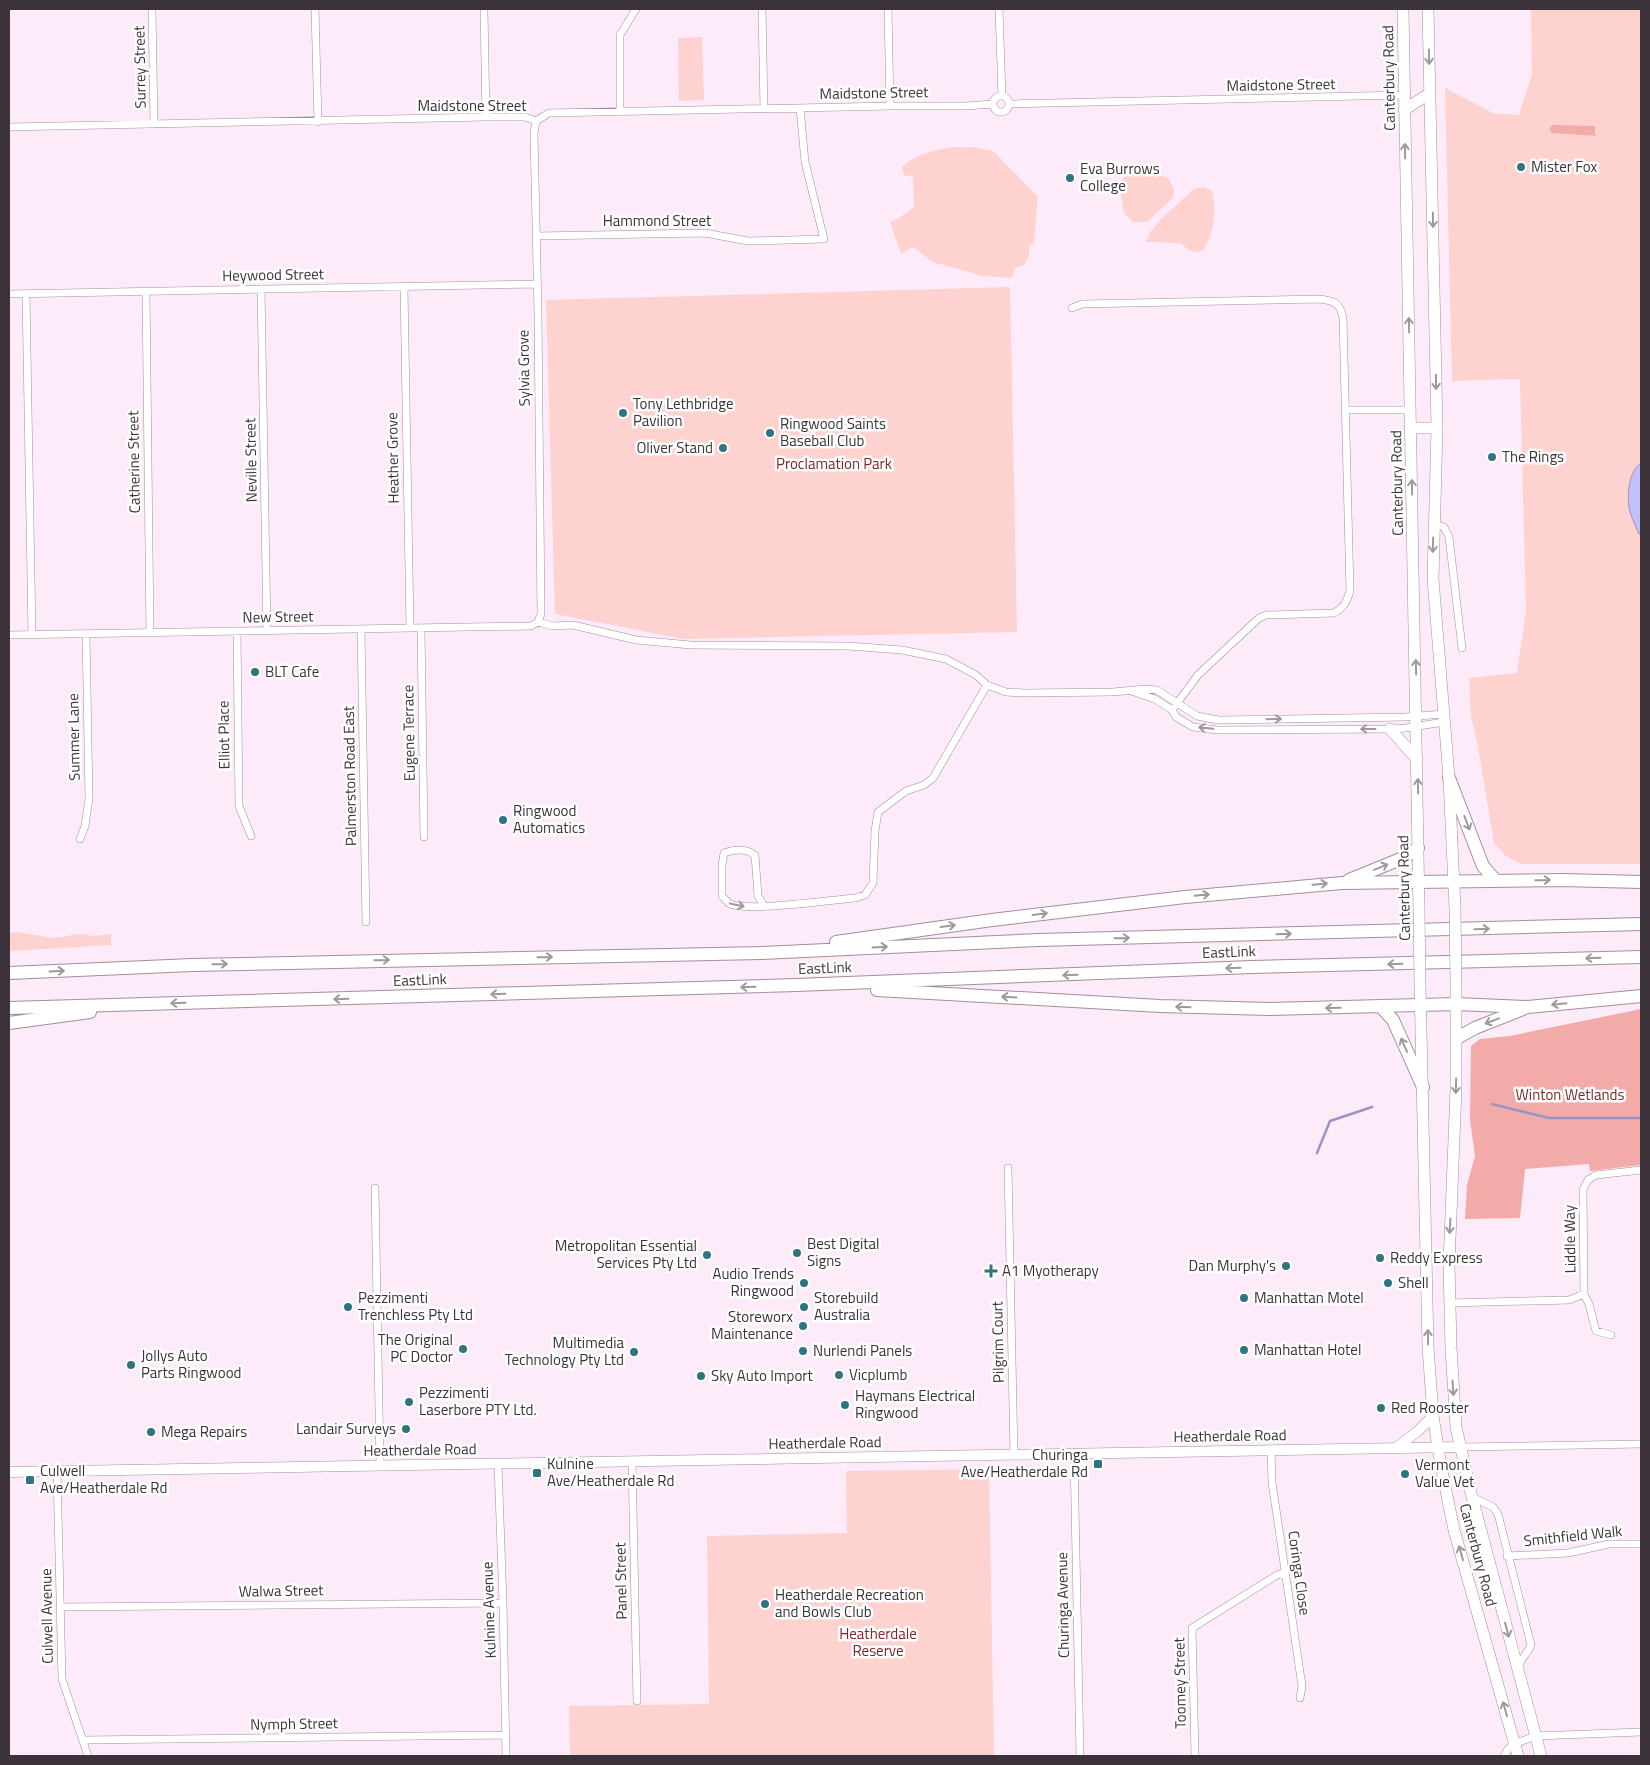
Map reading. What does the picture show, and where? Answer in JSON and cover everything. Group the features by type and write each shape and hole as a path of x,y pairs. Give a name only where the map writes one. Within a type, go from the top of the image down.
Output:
{"highway":[{"path":"1449,778 1483,866 1494,880"},
{"path":"1342,882 1403,858 1418,848"},
{"path":"761,953 992,920 1184,897 1342,882 1562,880 1641,882"},
{"name":"EastLink","path":"9,973 182,965 761,953 1038,940 1641,924"},
{"name":"EastLink","path":"9,1008 797,985 1252,968 1641,957"},
{"path":"797,985 1169,1007 1270,1009 1456,1004 1528,1007 1641,996"},
{"path":"9,1023 152,1004"},
{"path":"1381,1007 1393,1020 1423,1087"},
{"path":"1457,1038 1475,1028 1528,1007"}],"main road":[{"name":"Canterbury Road","path":"1403,9 1428,1347 1433,1416 1454,1530 1518,1756"},
{"name":"Canterbury Road","path":"1428,9 1438,428 1433,580 1449,778 1455,909 1457,1038 1448,1264 1456,1427 1472,1497 1541,1756"},
{"path":"1404,110 1430,93"},
{"path":"1411,428 1438,428"},
{"path":"1390,729 1417,759"},
{"path":"1397,1447 1418,1431 1433,1416"},
{"name":"Heatherdale Road","path":"9,1472 1460,1447"}],"street":[{"name":"Surrey Street","path":"152,9 154,124"},
{"path":"316,9 318,122"},
{"path":"484,9 486,117"},
{"path":"620,112 620,35 636,9"},
{"path":"762,9 764,110"},
{"path":"888,9 890,106"},
{"path":"999,9 1002,96"},
{"name":"Maidstone Street","path":"1010,104 1404,95"},
{"path":"1002,96 1008,98 1010,104 1007,110 1001,112 996,110 993,104 996,98 1002,96"},
{"name":"Maidstone Street","path":"9,127 486,117 525,117 536,121 549,114 993,104"},
{"name":"Hammond Street","path":"536,236 705,232 748,241 824,239 805,162 800,108"},
{"name":"Sylvia Grove","path":"536,121 534,134 541,614 538,622"},
{"name":"Heywood Street","path":"9,294 537,284"},
{"name":"Heather Grove","path":"404,287 410,628"},
{"name":"Neville Street","path":"262,288 267,630"},
{"name":"Catherine Street","path":"146,291 150,633"},
{"path":"26,294 32,635"},
{"path":"1072,308 1082,304 1331,300 1338,304 1344,318 1350,590 1346,603 1334,613 1266,615 1259,618 1198,675 1172,710"},
{"path":"1346,410 1411,410"},
{"path":"1434,524 1444,527 1449,537 1462,648"},
{"name":"New Street","path":"9,635 531,626 538,622 553,626 573,625 636,640 672,643 840,646 902,650 946,659 976,675 987,685 1006,692 1157,690 1197,716 1218,720 1417,721"},
{"name":"Eugene Terrace","path":"421,628 424,837"},
{"name":"Palmerston Road East","path":"361,629 366,922"},
{"name":"Elliot Place","path":"237,631 239,806 251,836"},
{"name":"Summer Lane","path":"80,839 85,826 89,798 86,634"},
{"path":"764,906 758,896 755,855 750,851 742,850 724,853 722,896 729,903 744,906 764,906 855,898 865,895 873,884 875,831 878,812 906,791 924,785 933,778 987,685"},
{"path":"1128,690 1155,699 1172,710 1176,717 1193,727 1217,730 1390,729 1417,721 1444,718"},
{"name":"Pilgrim Court","path":"1008,1168 1014,1455"},
{"name":"Liddle Way","path":"1611,1335 1596,1331 1589,1304 1584,1294 1583,1190 1588,1180 1596,1175 1641,1170"},
{"path":"375,1188 380,1465"},
{"name":"Liddle Way","path":"1449,1303 1569,1300 1584,1294"},
{"name":"Heatherdale Road","path":"1460,1447 1641,1444"},
{"name":"Coringa Close","path":"1271,1450 1272,1482 1302,1686 1300,1698"},
{"name":"Churinga Avenue","path":"1074,1454 1080,1756"},
{"name":"Panel Street","path":"632,1461 637,1701"},
{"name":"Kulnine Avenue","path":"498,1464 506,1756"},
{"name":"Culwell Avenue","path":"57,1471 62,1679 88,1756"},
{"name":"Canterbury Road","path":"1472,1497 1493,1508 1498,1514 1530,1644 1529,1649 1517,1667"},
{"name":"Smithfield Walk","path":"1507,1556 1568,1552 1609,1544 1641,1544"},
{"name":"Toomey Street","path":"1195,1756 1192,1628 1277,1575 1285,1573"},
{"name":"Walwa Street","path":"60,1607 503,1603"},
{"path":"1504,1756 1514,1744 1535,1736 1641,1732"},
{"name":"Nymph Street","path":"83,1740 505,1735"}],"green space":[{"path":"1531,9 1641,9 1641,864 1521,864 1506,856 1494,843 1477,741 1471,717 1469,678 1517,673 1526,611 1520,379 1452,381 1445,88 1495,114 1519,115 1532,74"},
{"path":"702,37 704,100 679,101 678,38"},
{"path":"1553,125 1595,126 1595,134 1597,136 1553,133 1550,131 1550,127"},
{"path":"955,147 971,147 993,151 1037,196 1034,242 1029,246 1029,255 1024,265 1015,268 1012,278 983,276 933,262 913,247 901,254 890,222 914,207 913,177 904,175 902,167 927,153"},
{"path":"1135,174 1168,178 1174,189 1173,198 1147,222 1133,222 1124,213 1119,185 1124,177"},
{"path":"1204,187 1212,191 1214,222 1210,237 1203,251 1192,252 1180,243 1146,242 1150,232 1160,220 1194,189"},
{"name":"Proclamation Park","path":"1010,287 1017,632 684,639 555,614 546,300"},
{"path":"17,932 53,938 80,934 94,936 111,934 111,945 9,951 9,933"},
{"name":"Winton Wetlands","path":"1641,1009 1641,1165 1590,1171 1589,1164 1525,1169 1520,1218 1465,1219 1467,1185 1475,1156 1470,1120 1471,1046 1480,1039 1510,1036"},
{"name":"Heatherdale Reserve","path":"989,1469 994,1756 570,1756 569,1706 709,1704 707,1536 847,1533 846,1471"}],"water":[{"path":"1641,463 1641,535 1631,514 1628,495 1631,477"}],"waterway":[{"path":"1492,1104 1549,1118 1641,1118"},
{"path":"1317,1153 1330,1121 1372,1107"}],"place":[{"name":"Mister Fox","path":"1521,167"},
{"name":"Eva Burrows College","path":"1070,178"},
{"name":"Tony Lethbridge Pavilion","path":"623,413"},
{"name":"Ringwood Saints Baseball Club","path":"770,433"},
{"name":"Oliver Stand","path":"723,448"},
{"name":"The Rings","path":"1492,457"},
{"name":"BLT Cafe","path":"255,672"},
{"name":"Ringwood Automatics","path":"503,820"},
{"name":"Best Digital Signs","path":"797,1253"},
{"name":"Metropolitan Essential Services Pty Ltd","path":"707,1255"},
{"name":"Reddy Express","path":"1380,1258"},
{"name":"Dan Murphy's","path":"1286,1266"},
{"name":"A1 Myotherapy","path":"991,1271"},
{"name":"Audio Trends Ringwood","path":"804,1283"},
{"name":"Shell","path":"1388,1283"},
{"name":"Manhattan Motel","path":"1244,1298"},
{"name":"Pezzimenti Trenchless Pty Ltd","path":"348,1307"},
{"name":"Storebuild Australia","path":"804,1307"},
{"name":"Storeworx Maintenance","path":"803,1326"},
{"name":"The Original PC Doctor","path":"463,1349"},
{"name":"Manhattan Hotel","path":"1244,1350"},
{"name":"Nurlendi Panels","path":"803,1351"},
{"name":"Multimedia Technology Pty Ltd","path":"634,1352"},
{"name":"Jollys Auto Parts Ringwood","path":"131,1365"},
{"name":"Vicplumb","path":"839,1375"},
{"name":"Sky Auto Import","path":"701,1376"},
{"name":"Pezzimenti Laserbore PTY Ltd.","path":"409,1402"},
{"name":"Haymans Electrical Ringwood","path":"845,1405"},
{"name":"Red Rooster","path":"1381,1408"},
{"name":"Landair Surveys","path":"406,1429"},
{"name":"Mega Repairs","path":"151,1432"},
{"name":"Churinga Ave/Heatherdale Rd","path":"1098,1464"},
{"name":"Kulnine Ave/Heatherdale Rd","path":"537,1473"},
{"name":"Vermont Value Vet","path":"1405,1474"},
{"name":"Culwell Ave/Heatherdale Rd","path":"30,1480"},
{"name":"Heatherdale Recreation and Bowls Club","path":"765,1604"}]}
